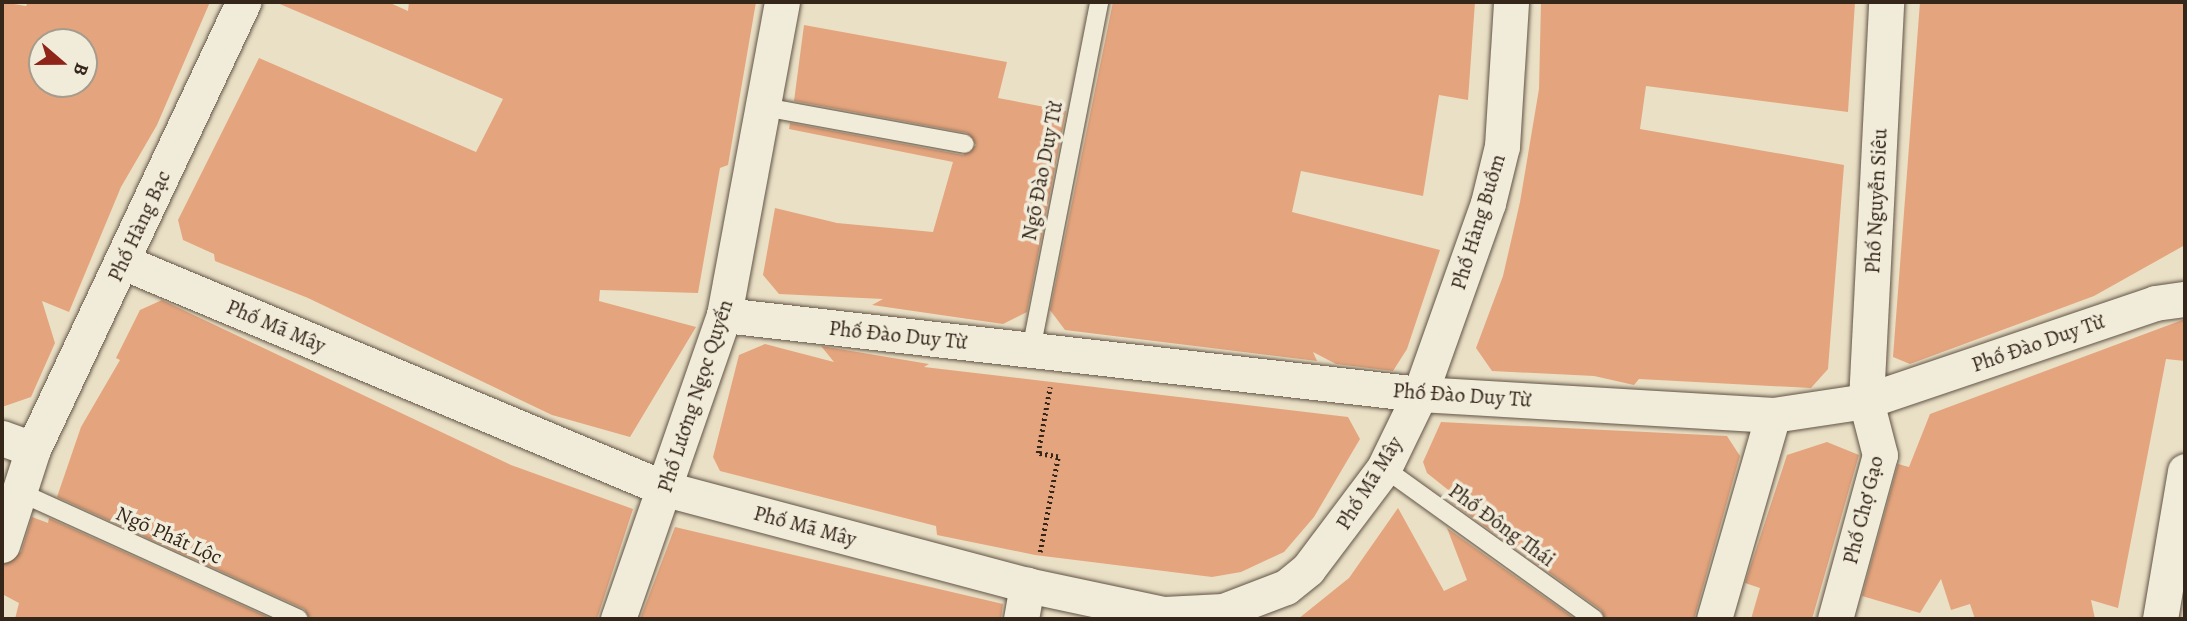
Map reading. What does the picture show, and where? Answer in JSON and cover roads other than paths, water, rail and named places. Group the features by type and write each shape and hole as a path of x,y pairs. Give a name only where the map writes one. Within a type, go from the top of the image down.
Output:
{"street":[{"name":"Phố Hàng Bạc","path":"2,545 19,492 18,444 122,262 243,2"},
{"name":"Phố Lương Ngọc Quyến","path":"618,619 666,489 724,315 782,2"},
{"name":"Phố Hàng Buồm","path":"1420,394 1488,203 1502,146 1511,2"},
{"name":"Phố Nguyễn Siêu","path":"1866,401 1886,2"},
{"name":"Phố Mã Mây","path":"122,262 666,489 1027,585 1164,614 1223,611 1277,591 1308,569 1384,468 1420,394"},
{"name":"Phố Đào Duy Từ","path":"724,315 1420,394 1773,415 1866,401 2155,303 2185,299"},
{"name":"Phố Chợ Gạo","path":"1835,619 1880,455 1866,401"},
{"path":"1714,619 1773,415"},
{"path":"2160,619 2185,471"},
{"path":"1021,619 1027,585"}],"lane":[{"name":"Ngõ Đào Duy Từ","path":"1044,351 1099,2"},
{"path":"764,107 965,144"},
{"name":"Phố Đông Thái","path":"1384,468 1594,619"},
{"name":"Ngõ Phất Lộc","path":"19,492 299,619"}]}
